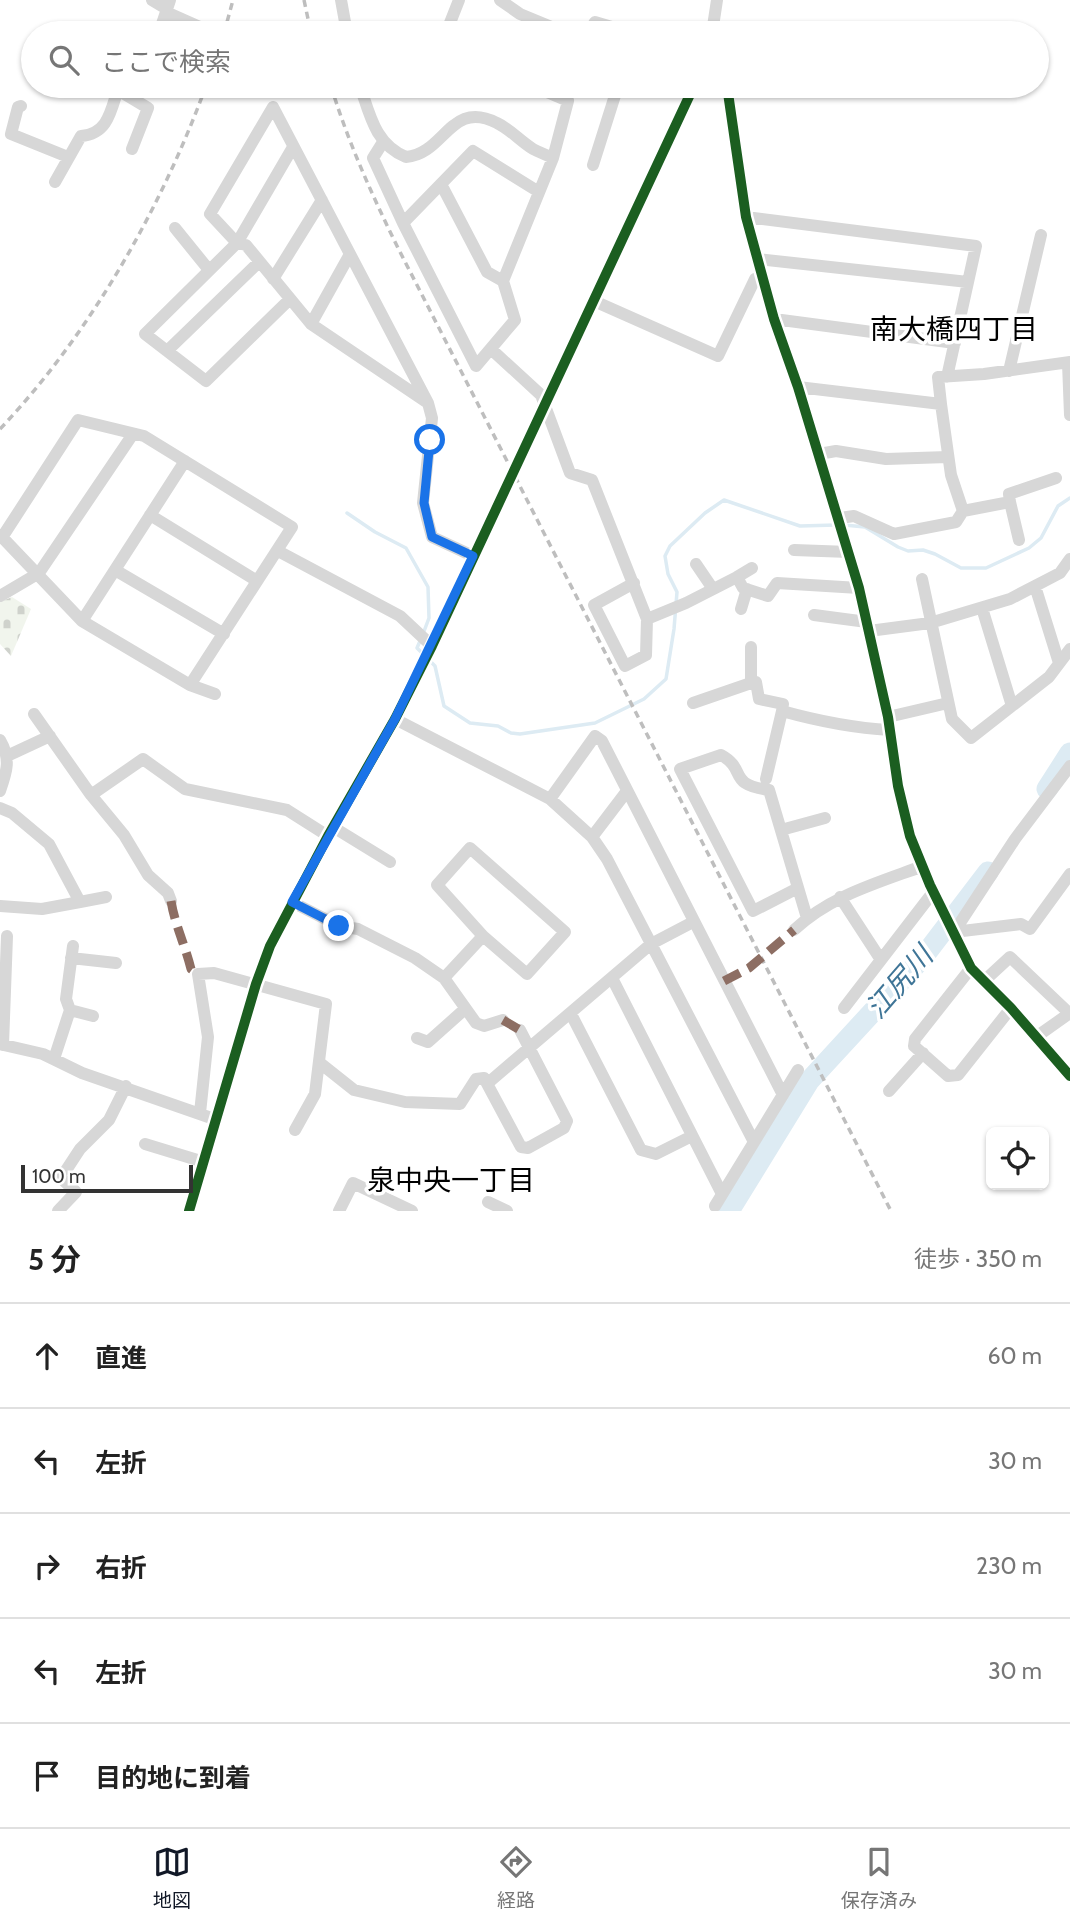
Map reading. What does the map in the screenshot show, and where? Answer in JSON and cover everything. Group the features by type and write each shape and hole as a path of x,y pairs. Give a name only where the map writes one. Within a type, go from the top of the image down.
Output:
{"street":[{"path":"152,0 191,21"},
{"path":"341,0 345,21"},
{"path":"451,21 459,0"},
{"path":"500,0 520,14 537,21"},
{"path":"714,21 717,0"},
{"path":"55,182 81,136 93,135 102,130 115,98"},
{"path":"132,149 148,108 134,98"},
{"path":"364,98 376,131 383,142 396,153 406,157 426,152 459,120 467,117 497,123 532,148 553,158"},
{"path":"383,142 373,158 476,366 515,320 503,281 553,158 568,101 561,98"},
{"path":"593,165 614,98"},
{"path":"190,1211 256,984 270,947 330,831 395,719 432,646 688,98"},
{"path":"729,98 746,217 774,319 798,387 859,588 910,836 971,968 1011,1008 1070,1076"},
{"path":"21,106 18,107 11,134 68,157"},
{"path":"428,403 311,324 246,245 237,243 210,214 273,107 428,403 432,418 424,503 432,537 473,556"},
{"path":"289,300 206,381 145,334 237,243 293,147"},
{"path":"403,223 473,151 539,192"},
{"path":"441,184 486,272 503,281"},
{"path":"273,279 321,200"},
{"path":"746,217 976,246 947,377"},
{"path":"175,228 209,270"},
{"path":"1009,371 1041,235"},
{"path":"311,324 350,254"},
{"path":"757,259 968,282"},
{"path":"167,351 259,262"},
{"path":"594,301 718,356 755,279 762,275"},
{"path":"774,319 955,342"},
{"path":"492,350 541,395 570,473 592,480 634,583 647,620 646,655 625,666 594,605 634,583"},
{"path":"963,511 947,457 938,377 1069,363 1070,415"},
{"path":"798,387 941,404"},
{"path":"190,685 292,527 144,436 78,420 2,535 82,621 190,685 215,694"},
{"path":"0,594 39,573 133,434"},
{"path":"819,454 836,451 886,459 947,457"},
{"path":"82,621 185,461"},
{"path":"1019,540 1009,494 1056,478"},
{"path":"839,518 854,516 894,534 956,522 963,511 1010,502"},
{"path":"150,515 257,581"},
{"path":"794,550 849,552"},
{"path":"278,551 400,616 432,646"},
{"path":"814,615 868,626 930,623 1010,599 1060,573 1070,559"},
{"path":"696,564 713,589"},
{"path":"647,620 752,568"},
{"path":"115,570 224,634"},
{"path":"737,577 743,588 768,596 777,583 859,588"},
{"path":"922,579 952,719 971,738 1049,677 1070,649"},
{"path":"1035,586 1059,663"},
{"path":"741,609 747,589"},
{"path":"982,608 1012,706"},
{"path":"751,647 751,683"},
{"path":"694,703 756,682 759,699 783,704 766,779"},
{"path":"782,711 848,727 889,724 948,703"},
{"path":"34,714 91,795 124,835 148,875 169,893 171,901"},
{"path":"395,719 550,799 592,837 607,859 754,1142"},
{"path":"7,756 50,736"},
{"path":"550,799 595,736 602,741 783,1095"},
{"path":"0,740 7,756 8,767 0,791"},
{"path":"798,888 753,911 680,768 721,755 731,760 741,782 769,790 807,918"},
{"path":"91,795 143,759 185,789 287,810 390,862"},
{"path":"954,932 1015,839 1070,766"},
{"path":"592,837 627,791"},
{"path":"0,808 12,813 49,844 79,901"},
{"path":"781,830 825,818"},
{"path":"471,849 565,932 527,974 482,936 437,885 471,849"},
{"path":"794,930 807,918 840,897 923,866"},
{"path":"954,932 1021,924 1030,929 1070,874"},
{"path":"844,1008 934,891"},
{"path":"0,906 42,909 106,897"},
{"path":"840,897 881,960"},
{"path":"292,902 339,926 358,929 415,958 444,978 470,1017 484,1026 503,1020"},
{"path":"488,1083 651,944 693,922"},
{"path":"7,936 2,1044 43,1054 82,1073 217,1119"},
{"path":"444,978 482,936"},
{"path":"54,1059 70,1010 66,999 72,952 116,963"},
{"path":"984,981 1010,957 1070,1013 1036,1037"},
{"path":"971,968 915,1039 914,1046 948,1076 958,1075 1011,1008"},
{"path":"200,1113 208,1037 198,974 214,973 326,1004 315,1094 295,1130"},
{"path":"612,978 722,1194"},
{"path":"416,1038 428,1042 466,1009"},
{"path":"70,1010 93,1016"},
{"path":"571,1014 641,1150 656,1154 692,1136"},
{"path":"320,1063 354,1090 405,1102 460,1104 476,1079 484,1078 521,1147 528,1148 564,1128 567,1121 520,1030"},
{"path":"889,1091 923,1054"},
{"path":"715,1206 798,1070"},
{"path":"58,1211 76,1192 61,1178 80,1149 109,1120 126,1086"},
{"path":"145,1144 204,1162"},
{"path":"339,1211 353,1183 410,1211"},
{"path":"488,1202 507,1211"}],"green space":[{"path":"12,597 31,609 11,656 0,644 0,602"}],"waterway":[{"path":"844,525 865,527 898,547 908,551 923,550 961,568 986,568 1029,548 1041,538 1058,506 1070,498"},
{"path":"429,660 435,666 444,706 470,723 498,726 511,733 520,734 595,723 644,699 666,679 677,592 668,574 665,556 670,546 705,513 724,500 800,526 836,525"},
{"path":"347,513 406,548 428,587 429,618 423,634"},
{"path":"420,641 417,648 424,655"},
{"name":"江尻川","path":"1047,789 1070,753"},
{"name":"江尻川","path":"729,1211 809,1081 924,956 988,872"}],"railway":[{"path":"227,21 233,0"},
{"path":"304,0 308,21"},
{"path":"0,429 64,353 120,268 145,224 201,98"},
{"path":"335,98 361,168 398,248 891,1211"}],"marked path":[{"path":"171,901 191,969 198,974"},
{"path":"724,981 749,968 794,930"},
{"path":"503,1020 520,1030"}],"cycle path":[{"path":"189,1211 256,984 270,946 328,836 395,719 432,646 688,98"},
{"path":"729,98 746,217 774,319 798,387 859,588 888,717 898,786 910,836 930,885 971,968 1011,1008 1070,1076"}],"district":[{"name":"南大橋四丁目","path":"954,329"},
{"name":"泉中央一丁目","path":"451,1180"}],"route":[{"path":"339,926 292,902 395,719 473,556 432,537 424,503 430,440"}]}
